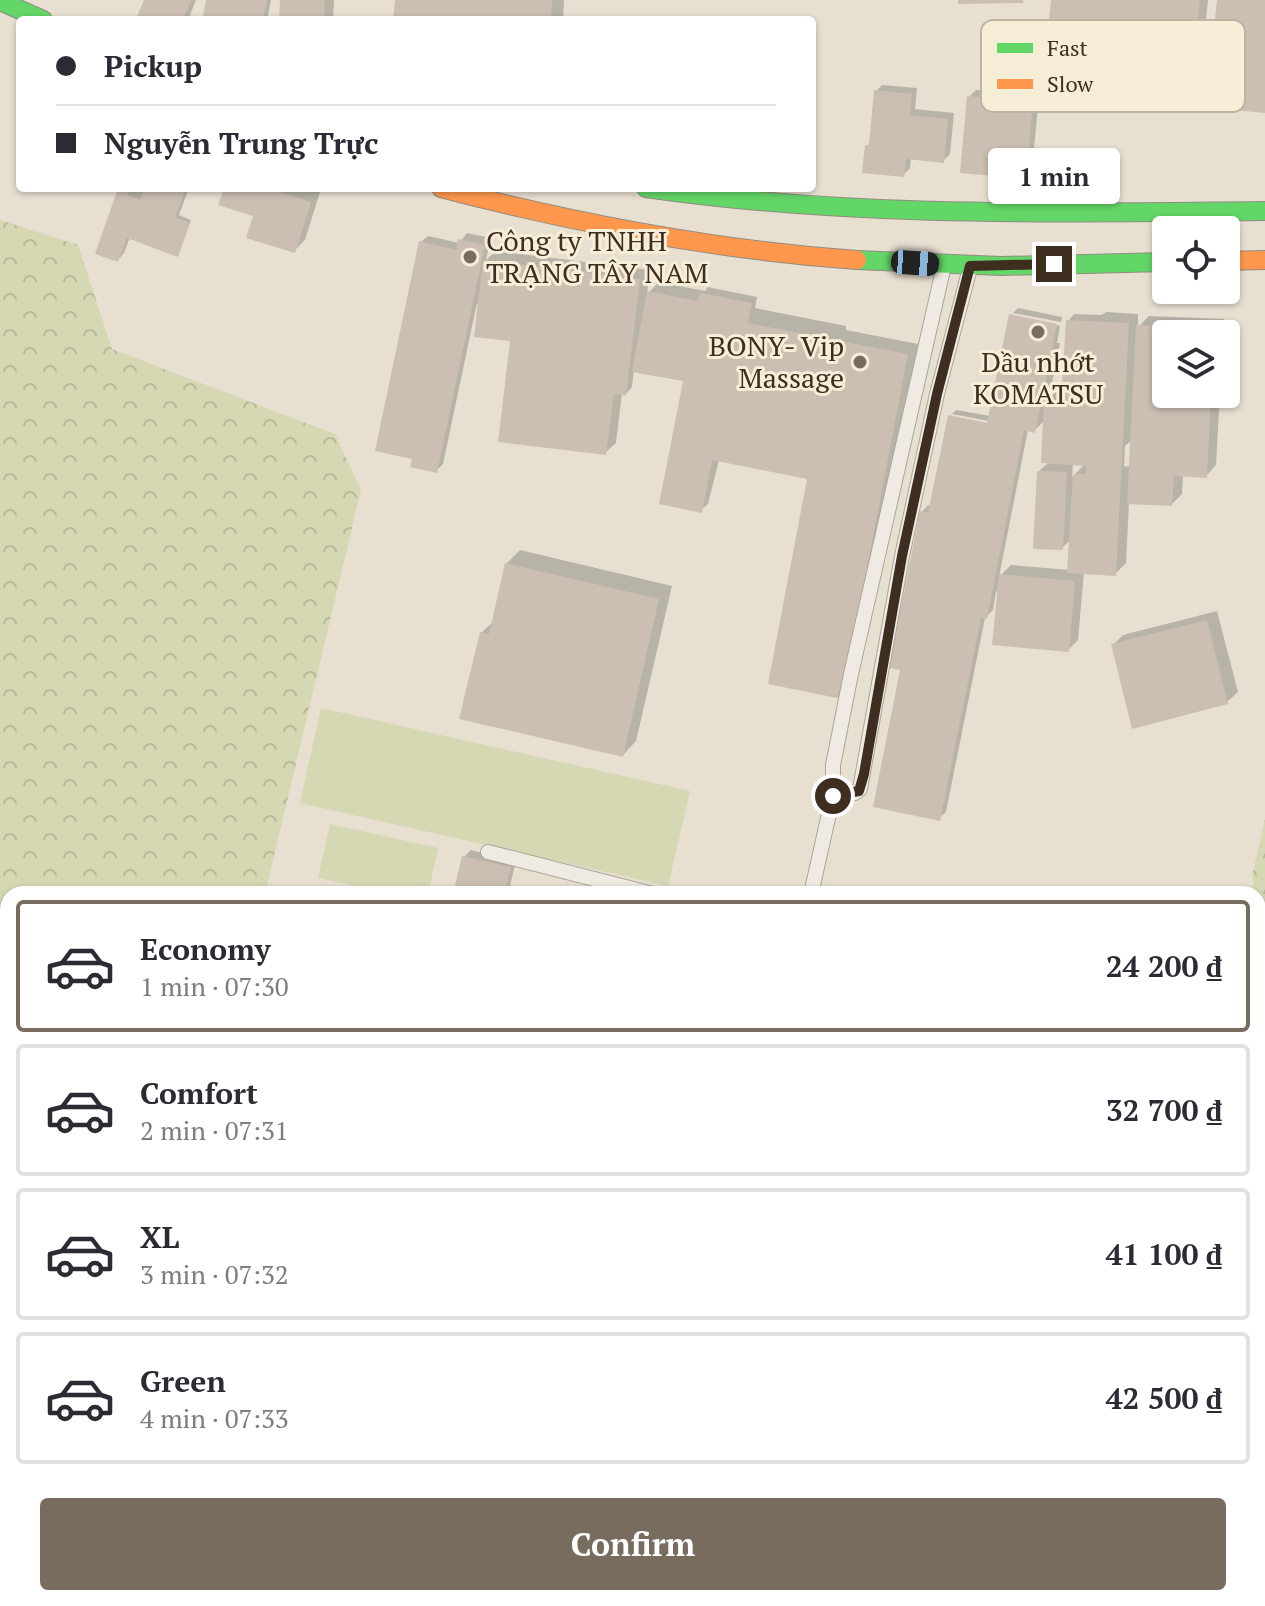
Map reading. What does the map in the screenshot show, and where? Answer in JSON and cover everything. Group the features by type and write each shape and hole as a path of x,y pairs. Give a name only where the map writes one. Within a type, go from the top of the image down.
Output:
{"main road":[{"path":"0,1 34,16"},
{"path":"459,192 623,229 770,253 970,266 1152,262"},
{"path":"676,192 751,202 928,214 1265,211"},
{"path":"1240,261 1265,260"}],"lane":[{"path":"813,886 833,796 833,765 851,674 943,265"},
{"path":"833,796 859,791 862,782 902,556 937,394 970,266"},
{"path":"488,852 622,886"}],"green space":[{"path":"0,220 78,245 112,349 335,434 361,490 267,886 0,886"},
{"path":"321,708 690,791 668,886 300,803"},
{"path":"1265,819 1265,886 1254,886 1252,876"},
{"path":"330,824 438,848 430,886 354,886 318,878"}],"building":[{"path":"144,0 191,0 185,16 137,16"},
{"path":"206,0 267,0 264,16 203,16"},
{"path":"280,0 325,0 324,16 279,16"},
{"path":"395,0 552,0 551,16 393,16"},
{"path":"958,0 1023,0 1023,3 958,4"},
{"path":"1051,0 1200,0 1198,20 1049,20"},
{"path":"1217,0 1265,0 1265,113 1245,111 1245,20 1215,20"},
{"path":"874,90 912,94 910,115 948,119 944,163 906,159 904,177 862,173 865,145 869,146"},
{"path":"967,96 981,97 981,112 1032,112 1026,179 960,173"},
{"path":"117,192 128,192 127,195 140,200 143,192 184,192 175,217 190,223 178,257 127,238 118,262 95,254"},
{"path":"223,192 279,192 311,202 295,253 246,238 253,216 218,205"},
{"path":"458,239 485,245 437,473 410,467 412,459 375,451 419,241 456,250"},
{"path":"483,260 640,279 626,396 614,394 606,455 498,442 510,341 474,337"},
{"path":"647,291 698,301 700,293 752,303 748,323 908,354 842,699 768,684 807,479 712,460 702,513 659,504 683,381 632,372"},
{"path":"1009,314 1057,324 1035,433 1024,430 987,619 981,618 940,821 873,807 900,670 889,668 920,511 928,513 948,415 987,423"},
{"path":"1066,320 1129,323 1116,576 1067,573 1073,474 1086,474 1086,466 1041,463 1044,401 1061,402"},
{"path":"1136,325 1152,326 1152,408 1210,408 1207,478 1174,476 1172,506 1127,504"},
{"path":"1037,471 1067,472 1063,550 1033,549"},
{"path":"505,563 659,599 623,757 459,719 480,632 489,634"},
{"path":"999,574 1075,581 1069,652 992,645"},
{"path":"1207,620 1228,704 1132,729 1111,644"},
{"path":"462,856 511,867 506,886 455,886"}],"traffic: fast":[{"path":"0,1 34,16"},
{"path":"677,192 801,205 955,212 1265,211"},
{"path":"857,260 1001,266 1152,262"}],"traffic: slow":[{"path":"457,192 648,234 752,250 857,260"},
{"path":"1240,261 1265,260"}],"place":[{"name":"Công ty TNHH TRẠNG TÂY NAM","path":"470,257"},
{"name":"Dầu nhớt KOMATSU","path":"1038,332"},
{"name":"BONY- Vip Massage","path":"860,362"}],"route":[{"path":"833,796 859,791 864,774 902,556 937,394 970,266 1054,264"}]}
